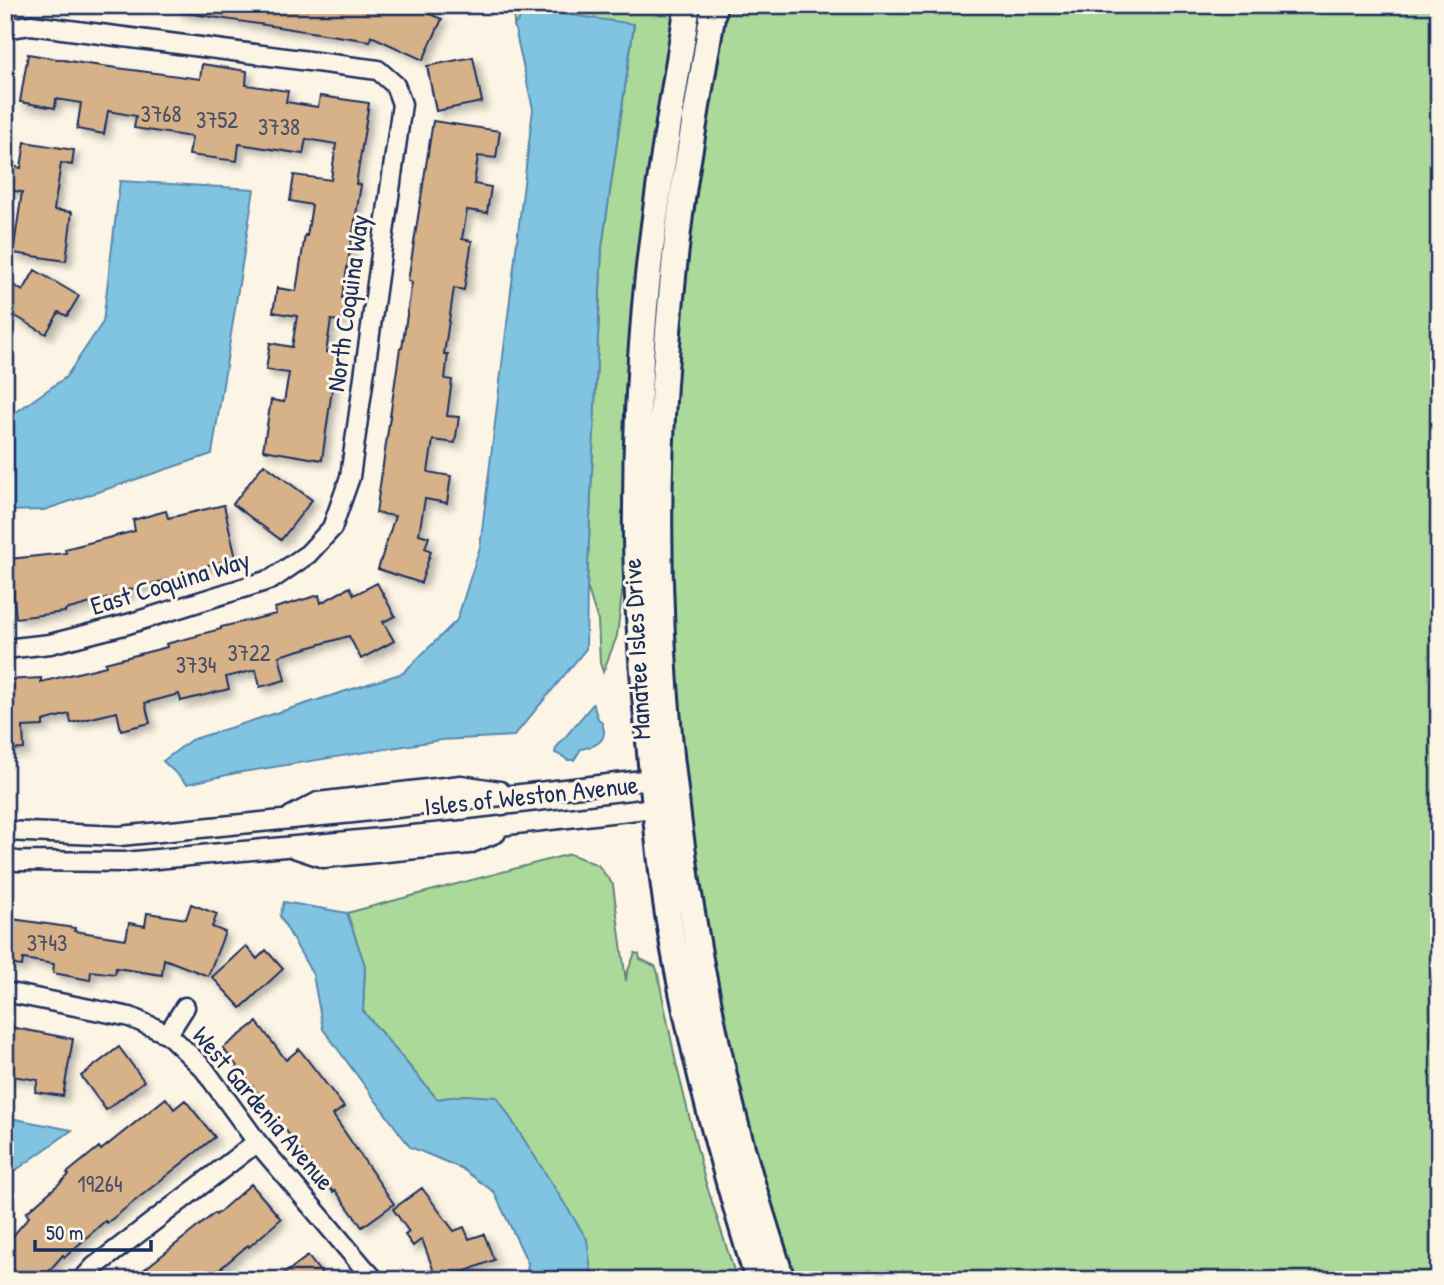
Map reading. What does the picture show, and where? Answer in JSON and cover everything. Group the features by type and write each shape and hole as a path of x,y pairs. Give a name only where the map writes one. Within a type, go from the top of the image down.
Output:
{"street":[{"name":"Manatee Isles Drive","path":"688,5 662,164 645,306 636,508 638,590 654,808 668,914 687,1016 728,1182 758,1280"},
{"name":"Manatee Isles Drive","path":"714,5 686,173 672,280 664,388 660,502 664,672 675,789 694,928 720,1059 750,1175 782,1280"},
{"name":"North Coquina Way","path":"7,30 31,25 378,70 395,85 402,104 350,477 332,528"},
{"name":"East Coquina Way","path":"5,649 50,645 272,579 308,554 332,528"},
{"name":"Isles of Weston Avenue","path":"5,831 120,836 652,779 675,789 654,808 466,830 356,847 288,846 125,862 5,859"},
{"path":"283,820 318,803 461,785 521,794"},
{"path":"464,800 466,830"},
{"path":"353,813 356,847 469,844 521,823"},
{"name":"West Gardenia Avenue","path":"5,992 130,1017 168,1034 204,1069 257,1142 375,1280"},
{"path":"168,1034 186,1007"},
{"path":"82,1280 94,1267 257,1142"}],"green space":[{"path":"514,5 676,5 625,568 617,636 603,672 600,663 598,621 587,586 602,247 634,25 514,25"},
{"path":"714,5 1439,5 1439,1280 782,1280 694,928 660,502"},
{"path":"570,854 598,865 613,885 626,981 635,953 657,970 704,1177 737,1280 592,1280 586,1239 465,1095 437,1099 363,1011 365,966 347,913"}],"water":[{"path":"529,9 634,24 602,247 586,649 514,736 441,740 236,773 187,784 163,761 191,740 403,673 457,620 480,547 533,109 514,25"},
{"path":"120,181 254,189 212,454 44,510 5,511 5,417 9,417 66,377 103,322"},
{"path":"593,704 603,726 601,740 581,749 574,760 567,760 555,753 556,748"},
{"path":"284,902 347,913 365,966 363,1011 437,1099 465,1095 497,1097 587,1239 592,1280 526,1280 528,1263 494,1192 461,1168 410,1147 323,1029 313,975 280,916"},
{"path":"5,1117 72,1130 12,1173 5,1181"}],"building":[{"path":"179,5 426,5 423,11 442,19 423,60 371,36 370,41 179,12"},
{"path":"28,54 200,79 202,64 247,71 246,85 288,91 286,102 318,107 320,96 369,103 356,184 361,185 342,298 346,298 342,321 331,320 326,352 337,354 322,460 263,450 271,400 284,402 289,373 266,370 270,343 292,347 297,316 273,312 277,288 296,291 312,205 290,201 294,175 331,180 336,144 306,139 303,154 239,144 237,161 189,155 192,137 134,128 136,116 108,111 104,134 77,129 81,103 56,99 55,108 20,102"},
{"path":"473,57 482,102 436,111 427,66"},
{"path":"433,121 500,131 496,158 478,156 474,184 491,187 487,213 467,210 462,239 472,241 464,290 454,288 444,354 448,354 445,379 452,380 447,416 459,417 455,443 433,440 428,472 451,476 447,503 425,499 419,534 429,537 425,548 431,551 421,583 378,569 395,516 376,513 412,282 408,281"},
{"path":"25,142 74,150 72,165 61,163 54,210 72,212 66,261 13,253 22,192 7,190 11,166 21,168"},
{"path":"35,270 79,296 67,316 59,312 46,334 5,310 5,296 12,284 23,291"},
{"path":"264,464 312,500 281,540 233,504"},
{"path":"224,505 236,559 208,565 208,568 128,590 129,593 65,612 16,618 10,559 66,553 65,549 135,531 133,520 166,511 168,518"},
{"path":"377,583 395,616 383,622 394,641 361,659 349,636 279,656 285,680 260,687 256,670 226,677 229,689 181,701 179,694 145,703 150,723 121,730 117,712 71,723 69,714 43,721 43,726 23,727 24,749 5,750 5,680 41,678 41,682 106,666 105,663 167,647 166,644 221,627 276,614 275,608 319,595 321,603 350,587 354,595"},
{"path":"191,904 217,914 212,927 225,932 208,976 164,959 162,975 116,968 115,974 91,971 90,980 53,973 54,964 23,959 22,966 6,964 8,952 5,951 5,918 75,928 74,931 126,939 129,923 145,926 147,913 186,919"},
{"path":"246,946 257,959 266,950 283,969 241,1008 212,977"},
{"path":"257,1022 286,1060 299,1049 344,1107 333,1115 394,1204 362,1227 223,1048"},
{"path":"5,1026 73,1039 63,1096 35,1092 38,1080 5,1075"},
{"path":"119,1047 144,1081 106,1110 81,1076"},
{"path":"166,1098 174,1109 185,1100 215,1137 107,1223 105,1221 65,1257 63,1255 41,1280 5,1280 5,1245 29,1217 26,1213 69,1175 67,1173 99,1147 101,1150"},
{"path":"251,1184 281,1219 249,1247 248,1245 207,1280 131,1280 215,1213 216,1215"},
{"path":"422,1188 454,1231 464,1227 469,1239 484,1234 494,1260 437,1280 422,1239 413,1246 405,1235 409,1232 393,1209"},
{"path":"308,1256 326,1280 276,1280"}]}
